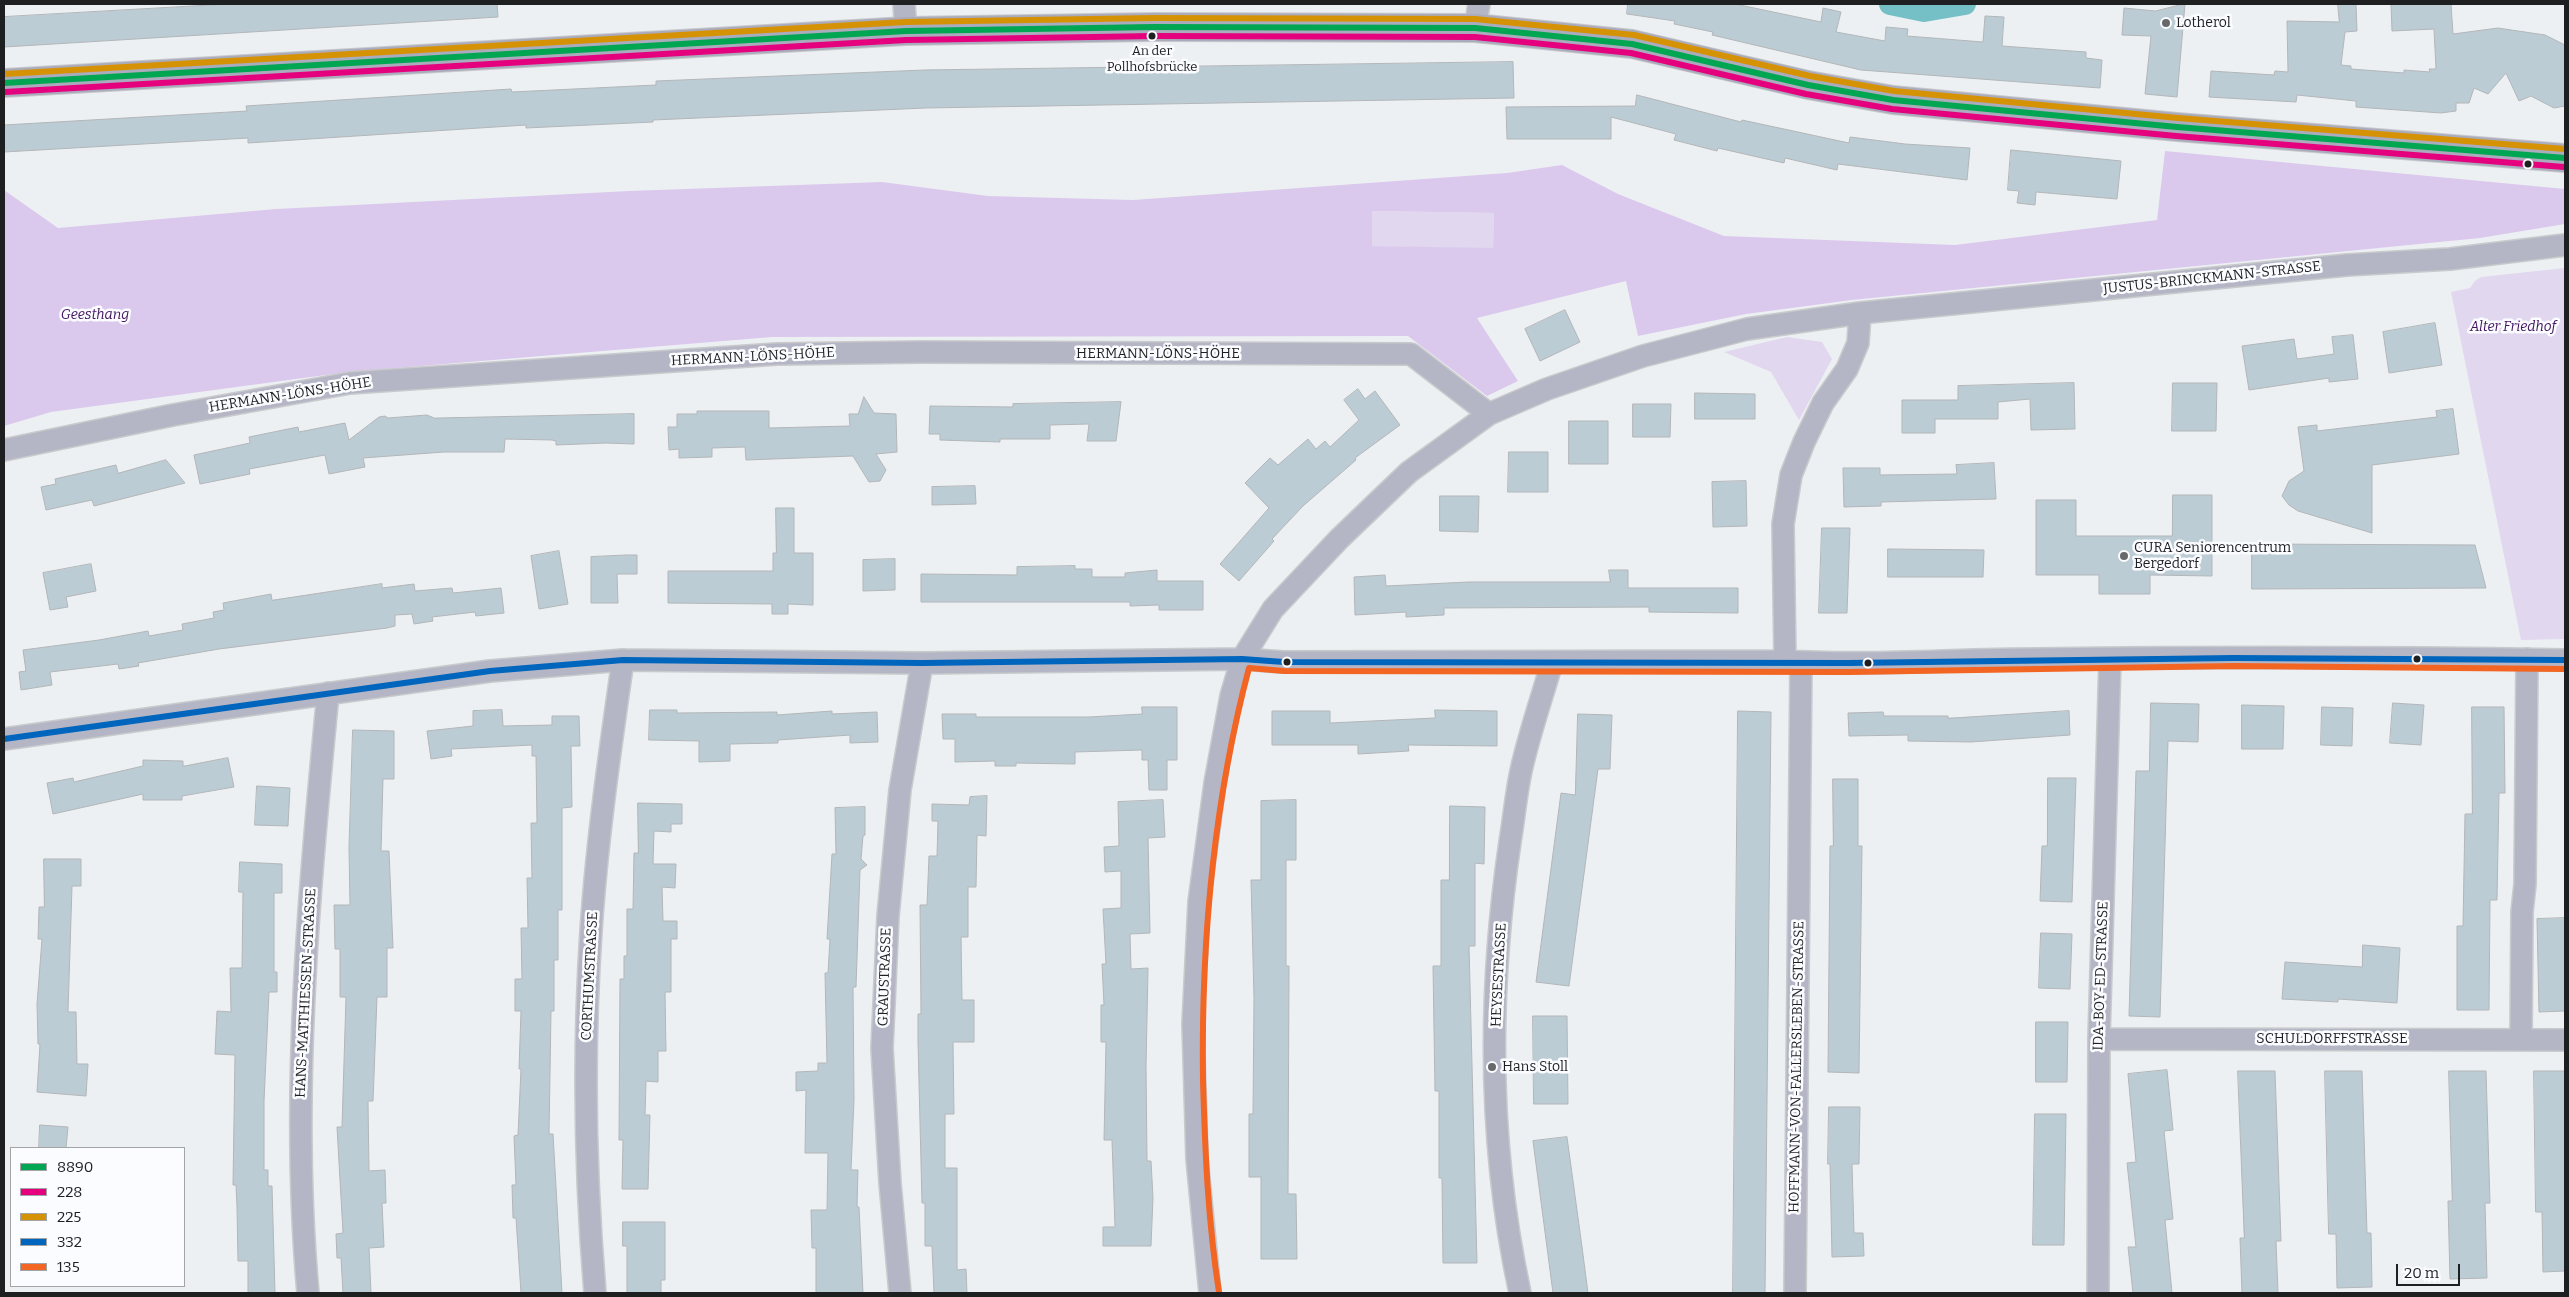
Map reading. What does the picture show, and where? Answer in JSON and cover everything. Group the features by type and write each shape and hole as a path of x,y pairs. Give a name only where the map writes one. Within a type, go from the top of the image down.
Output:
{"main road":[{"path":"4,83 906,30 1154,27 1477,16 1632,44 1808,85 1893,100 2187,128 2565,158"}],"street":[{"path":"904,4 906,30"},
{"name":"JUSTUS-BRINCKMANN-STRASSE","path":"1210,1293 1196,1159 1193,1024 1198,911 1215,783 1231,696 1242,659 1273,609 1339,539 1409,472 1489,414 1547,389 1643,356 1747,329 1860,313 2347,265 2450,259 2565,245"},
{"path":"1793,661 1783,524 1792,475 1804,442 1823,403 1847,368 1858,343 1860,313"},
{"name":"HERMANN-LÖNS-HÖHE","path":"4,450 174,415 350,383 777,354 921,352 1412,354 1489,414"},
{"path":"4,739 490,671 623,660 922,663 1242,659 1284,662 2110,659 2565,660"},
{"name":"IDA-BOY-ED-STRASSE","path":"2098,1293 2099,1040 2110,659"},
{"path":"2521,1040 2527,659"},
{"name":"CORTHUMSTRASSE","path":"595,1293 588,1208 586,1071 591,931 603,800 623,660"},
{"name":"HOFFMANN-VON-FALLERSLEBEN-STRASSE","path":"1793,661 1795,1293"},
{"name":"HEYSESTRASSE","path":"1520,1293 1513,1260 1496,1135 1495,1001 1504,887 1521,770 1552,662"},
{"name":"GRAUSTRASSE","path":"900,1293 890,1184 882,1048 888,916 900,790 922,663"},
{"name":"HANS-MATTHIESSEN-STRASSE","path":"308,1293 302,1231 300,1093 316,818 328,694"},
{"name":"SCHULDORFFSTRASSE","path":"2099,1040 2565,1040"}],"green space":[{"name":"Geesthang","path":"2165,151 2565,189 2565,224 2480,238 1852,300 1746,314 1638,336 1626,281 1477,318 1518,381 1487,396 1408,336 772,337 348,372 51,412 4,426 4,190 58,228 276,209 629,191 882,182 988,196 1133,200 1507,173 1562,165 1618,194 1724,236 1955,245 2157,220","holes":["1372,211 1494,213 1493,248 1372,246"]},
{"path":"1372,211 1494,213 1493,249 1372,246"},
{"name":"Alter Friedhof","path":"2565,268 2565,639 2521,640 2451,292 2470,288 2481,277"},
{"path":"1787,337 1822,342 1832,359 1799,420 1771,372 1724,352"}],"building":[{"path":"228,4 497,4 498,17 4,47 4,17"},
{"path":"1628,4 1735,4 1821,22 1823,8 1841,12 1836,32 1885,41 1886,27 1908,29 1907,36 1983,42 1985,16 2004,17 2002,46 2086,52 2086,58 2102,60 2100,88 1861,70 1712,35 1713,32 1674,24 1675,21 1627,14"},
{"path":"2185,4 2177,97 2145,94 2151,36 2122,35 2124,8 2155,11"},
{"path":"2338,4 2356,4 2357,31 2345,32 2341,65 2351,66 2351,69 2404,73 2404,70 2430,72 2429,69 2436,69 2434,29 2392,31 2391,4 2451,4 2453,34 2498,28 2545,35 2565,45 2565,106 2554,108 2531,96 2519,101 2506,73 2488,94 2474,88 2469,103 2456,103 2456,111 2441,113 2356,107 2356,101 2297,95 2296,102 2209,97 2211,71 2274,75 2275,71 2288,72 2287,21 2339,22"},
{"path":"1513,62 1514,98 926,108 653,120 653,122 526,128 526,125 248,143 248,138 4,152 4,125 247,111 246,106 511,89 512,92 656,85 656,81 925,70"},
{"path":"1637,95 1741,122 1742,120 1849,143 1850,137 1905,144 1970,148 1967,180 1838,164 1837,170 1785,158 1784,163 1718,148 1717,151 1674,140 1676,134 1611,117 1611,139 1507,139 1506,107 1635,106"},
{"path":"2011,150 2121,161 2117,199 2036,192 2035,205 2017,203 2019,191 2008,190"},
{"path":"1565,310 1580,342 1540,361 1525,329"},
{"path":"2435,323 2442,365 2389,373 2383,332"},
{"path":"2353,335 2358,379 2329,382 2329,378 2249,390 2242,346 2294,339 2297,359 2334,354 2332,337"},
{"path":"2074,383 2075,429 2031,430 2030,399 1998,402 1998,419 1935,419 1935,433 1902,433 1902,400 1958,400 1958,386"},
{"path":"2173,383 2217,383 2216,431 2172,431"},
{"path":"1358,389 1365,399 1375,391 1400,425 1355,458 1356,460 1303,506 1272,539 1274,541 1239,581 1220,564 1269,508 1245,483 1270,458 1278,465 1308,439 1316,449 1325,441 1330,447 1359,420 1344,400"},
{"path":"1695,393 1755,394 1755,419 1695,419"},
{"path":"864,397 874,413 896,414 897,452 876,454 886,470 880,481 869,482 853,456 746,460 745,447 712,448 712,457 679,458 679,449 669,450 668,427 677,427 677,414 697,414 697,411 769,411 769,428 850,426 849,414 858,414"},
{"path":"1121,402 1116,441 1087,441 1089,424 1050,425 1050,439 1000,439 1000,442 940,440 940,434 929,434 930,406 1013,407 1013,404"},
{"path":"1633,404 1671,404 1670,437 1633,437"},
{"path":"2453,409 2459,454 2372,465 2372,533 2298,511 2289,505 2282,496 2289,481 2304,471 2298,427 2317,425 2317,431 2437,417 2436,411"},
{"path":"634,414 634,444 556,445 556,441 552,440 505,439 504,452 444,452 363,458 365,467 329,474 325,455 249,469 250,474 200,484 194,455 250,443 249,437 298,427 299,432 345,423 349,440 379,417 385,416 388,418 427,415 434,418"},
{"path":"1569,421 1608,421 1608,464 1569,464"},
{"path":"1509,452 1548,452 1548,492 1508,492"},
{"path":"166,460 185,483 94,506 92,500 46,510 41,487 56,484 55,479 116,465 118,473"},
{"path":"1994,463 1996,499 1881,502 1881,506 1844,507 1843,468 1880,468 1880,475 1957,474 1956,465"},
{"path":"1746,481 1747,526 1713,527 1712,482"},
{"path":"975,486 976,504 932,505 932,487"},
{"name":"CURA Seniorencentrum Bergedorf","path":"2173,495 2212,495 2212,576 2150,575 2150,594 2099,594 2099,575 2036,575 2036,500 2076,500 2076,536 2172,536"},
{"path":"1440,496 1479,496 1478,532 1440,531"},
{"path":"776,508 794,508 794,553 813,553 813,605 788,604 788,614 772,614 772,604 668,603 668,571 773,571 773,553 776,553"},
{"path":"1822,528 1850,528 1847,613 1819,613"},
{"path":"2252,544 2475,545 2486,588 2252,589"},
{"path":"1888,549 1984,550 1983,577 1888,577"},
{"path":"559,551 568,604 539,609 531,556"},
{"path":"637,555 637,574 617,574 618,603 591,603 591,557"},
{"path":"895,559 895,590 863,591 863,560"},
{"path":"91,564 96,591 66,597 68,607 50,610 43,573"},
{"path":"1075,566 1075,569 1092,569 1092,577 1125,577 1125,573 1157,570 1157,581 1203,581 1203,610 1159,610 1159,605 1130,606 1130,602 921,602 921,574 1017,575 1017,567"},
{"path":"1609,570 1628,570 1628,588 1738,588 1738,613 1649,612 1649,607 1444,608 1444,615 1406,617 1406,612 1355,615 1354,577 1385,575 1386,586 1468,582 1610,582"},
{"path":"382,584 382,588 414,584 415,591 452,588 453,593 501,588 504,613 476,616 475,612 432,617 433,621 414,624 412,614 395,615 395,626 387,628 219,649 138,663 139,666 119,669 118,664 50,672 52,685 21,690 19,672 26,671 23,650 99,640 148,631 149,636 183,630 182,624 214,618 213,612 224,610 223,603 271,594 272,600"},
{"path":"2151,703 2199,704 2198,742 2168,741 2160,1017 2129,1016 2136,771 2149,771"},
{"path":"2393,703 2424,705 2421,745 2390,743"},
{"path":"2242,705 2284,706 2283,749 2242,749"},
{"path":"1142,707 1177,707 1177,760 1167,760 1167,790 1149,790 1148,760 1142,760 1142,750 1075,752 1075,764 1016,763 1016,766 995,766 995,761 955,762 955,739 943,739 942,714 976,714 976,717 1089,717 1142,714"},
{"path":"2322,707 2353,708 2352,746 2321,745"},
{"path":"2472,707 2504,707 2505,793 2499,793 2497,900 2490,900 2489,1010 2457,1010 2457,926 2463,926 2465,814 2472,814"},
{"path":"502,710 503,726 552,725 552,716 579,716 580,746 571,746 572,807 562,808 562,910 558,910 558,960 554,960 554,1011 551,1011 549,1134 553,1134 562,1293 521,1293 516,1218 513,1218 512,1185 516,1185 514,1136 518,1135 521,1069 519,1069 521,1011 515,1011 515,979 522,979 521,928 528,928 527,878 532,878 531,823 537,823 536,756 532,756 532,745 451,749 452,756 431,759 427,731 473,726 473,711"},
{"path":"650,710 677,710 677,713 777,712 777,715 832,711 832,714 877,712 878,742 850,743 850,735 778,740 778,743 730,744 730,761 699,762 699,741 649,740"},
{"path":"1435,710 1497,711 1497,746 1408,745 1409,751 1358,754 1358,745 1272,745 1272,711 1330,711 1330,723 1435,718"},
{"path":"1738,711 1771,712 1765,1293 1733,1293"},
{"path":"2069,711 2070,735 1971,742 1908,741 1908,735 1849,736 1848,713 1883,712 1884,716 1948,716 1948,718"},
{"path":"1578,714 1612,715 1610,769 1598,769 1569,986 1536,982 1561,793 1575,795"},
{"path":"353,730 394,731 394,779 383,779 381,851 389,851 393,948 387,948 387,997 377,997 373,1101 368,1101 369,1171 385,1170 386,1203 382,1203 384,1247 369,1248 371,1293 343,1293 341,1258 337,1258 336,1234 343,1233 337,1127 342,1127 346,997 340,997 340,949 335,949 334,905 350,905 349,848"},
{"path":"228,758 234,787 182,796 182,800 143,800 143,794 53,814 47,783 73,778 74,782 143,766 143,760 183,761 183,766"},
{"path":"2048,778 2076,778 2072,902 2040,901 2042,846 2047,846"},
{"path":"1833,779 1858,779 1858,846 1862,846 1859,1073 1828,1072 1830,846 1833,846"},
{"path":"257,786 290,788 288,826 255,825"},
{"path":"987,796 986,836 977,835 976,887 968,887 968,937 961,937 962,1000 974,1000 974,1042 953,1042 954,1114 945,1114 945,1168 957,1168 957,1270 966,1269 967,1293 934,1293 932,1246 925,1246 925,1203 922,1203 918,1042 918,1014 921,1014 920,905 927,905 929,856 937,856 938,821 932,821 932,804 969,805 970,797"},
{"path":"1163,800 1165,837 1148,838 1150,933 1130,934 1131,969 1148,968 1147,1161 1151,1161 1153,1198 1151,1246 1103,1246 1103,1227 1115,1227 1112,1140 1104,1140 1106,1042 1101,1042 1101,1005 1104,1005 1102,964 1106,964 1103,909 1121,908 1121,871 1105,872 1104,847 1119,846 1118,802"},
{"path":"1296,800 1296,860 1286,860 1286,966 1289,966 1288,1194 1296,1194 1297,1259 1261,1259 1261,1177 1249,1177 1249,1114 1253,1114 1254,998 1251,880 1261,880 1261,801"},
{"path":"638,803 682,804 682,824 671,824 671,832 654,831 653,864 676,864 675,888 662,887 663,921 677,921 677,939 671,939 671,992 665,992 666,1051 658,1051 658,1082 646,1081 645,1115 650,1115 648,1189 622,1189 623,1140 619,1140 620,979 624,979 624,956 627,956 627,909 633,909 634,853 638,853"},
{"path":"1450,806 1485,807 1484,864 1475,863 1475,946 1469,946 1477,1263 1443,1263 1442,1178 1439,1178 1439,1091 1435,1091 1433,966 1441,966 1441,880 1449,880"},
{"path":"865,807 865,835 863,836 861,859 867,865 860,870 856,987 853,987 854,1099 851,1170 858,1170 857,1207 859,1207 863,1293 816,1293 816,1248 812,1248 811,1210 827,1210 828,1153 805,1153 806,1090 796,1091 796,1072 818,1071 818,1063 827,1063 825,973 828,973 830,939 827,939 832,854 836,854 835,808"},
{"path":"44,859 81,859 81,886 72,886 68,1012 76,1012 77,1064 88,1064 86,1096 37,1092 40,1044 38,1044 37,1004 42,939 38,939 39,907 44,907"},
{"path":"240,862 282,864 282,893 274,893 274,972 277,972 277,992 269,992 264,1101 264,1170 268,1170 268,1186 272,1186 275,1293 248,1293 248,1261 238,1261 236,1185 233,1185 235,1055 215,1054 217,1011 231,1012 230,968 242,968 243,892 239,892"},
{"path":"2565,918 2565,1011 2539,1012 2537,919"},
{"path":"2041,933 2072,934 2070,989 2039,988"},
{"path":"2363,945 2400,948 2397,1003 2338,999 2338,1002 2282,999 2285,962 2362,967"},
{"path":"1533,1016 1567,1016 1568,1104 1534,1104"},
{"path":"2036,1022 2068,1022 2067,1082 2036,1082"},
{"path":"2167,1070 2173,1130 2164,1131 2173,1219 2165,1220 2172,1293 2133,1293 2128,1247 2136,1247 2127,1163 2136,1162 2128,1074"},
{"path":"2238,1071 2275,1071 2281,1241 2276,1241 2278,1293 2242,1293 2240,1238 2244,1238"},
{"path":"2325,1071 2362,1071 2367,1233 2371,1233 2372,1287 2337,1288 2336,1234 2329,1234"},
{"path":"2449,1071 2486,1071 2490,1203 2485,1203 2487,1278 2450,1279 2448,1201 2452,1201"},
{"path":"2534,1071 2565,1071 2565,1271 2543,1272 2542,1212 2536,1212"},
{"path":"1829,1107 1860,1107 1859,1164 1852,1164 1854,1233 1863,1233 1864,1256 1832,1257 1830,1164 1828,1164"},
{"path":"2035,1114 2066,1114 2064,1245 2033,1245"},
{"path":"40,1125 68,1127 66,1147 39,1147"},
{"path":"1567,1137 1588,1293 1553,1293 1533,1141"},
{"path":"623,1222 665,1222 665,1280 661,1280 661,1293 627,1293 627,1246 623,1246"}],"waterway":[{"path":"1890,4 1924,11 1965,4"}],"transit line":[{"name":"225","path":"4,74 905,22 1154,18 1475,19 1634,35 1810,76 1894,91 2178,118 2565,149"},
{"name":"8890","path":"4,83 906,31 1154,27 1475,28 1632,44 1808,85 1893,100 2177,127 2565,158"},
{"name":"228","path":"5,92 906,40 1154,36 1475,37 1631,53 1806,94 1892,109 2176,136 2564,167"},
{"name":"332","path":"4,739 490,671 623,660 922,663 1242,659 1284,662 1848,663 2234,658 2565,660"},
{"name":"135","path":"1219,1292 1210,1213 1205,1133 1203,1080 1204,976 1207,924 1218,821 1226,770 1249,668 1284,671 1848,672 2234,666 2565,669"}],"place":[{"name":"Lotherol","path":"2166,23"},
{"name":"An der Pollhofsbrücke","path":"1152,36"},
{"name":"CURA Seniorencentrum Bergedorf","path":"2124,556"},
{"name":"Hans Stoll","path":"1492,1067"}]}
